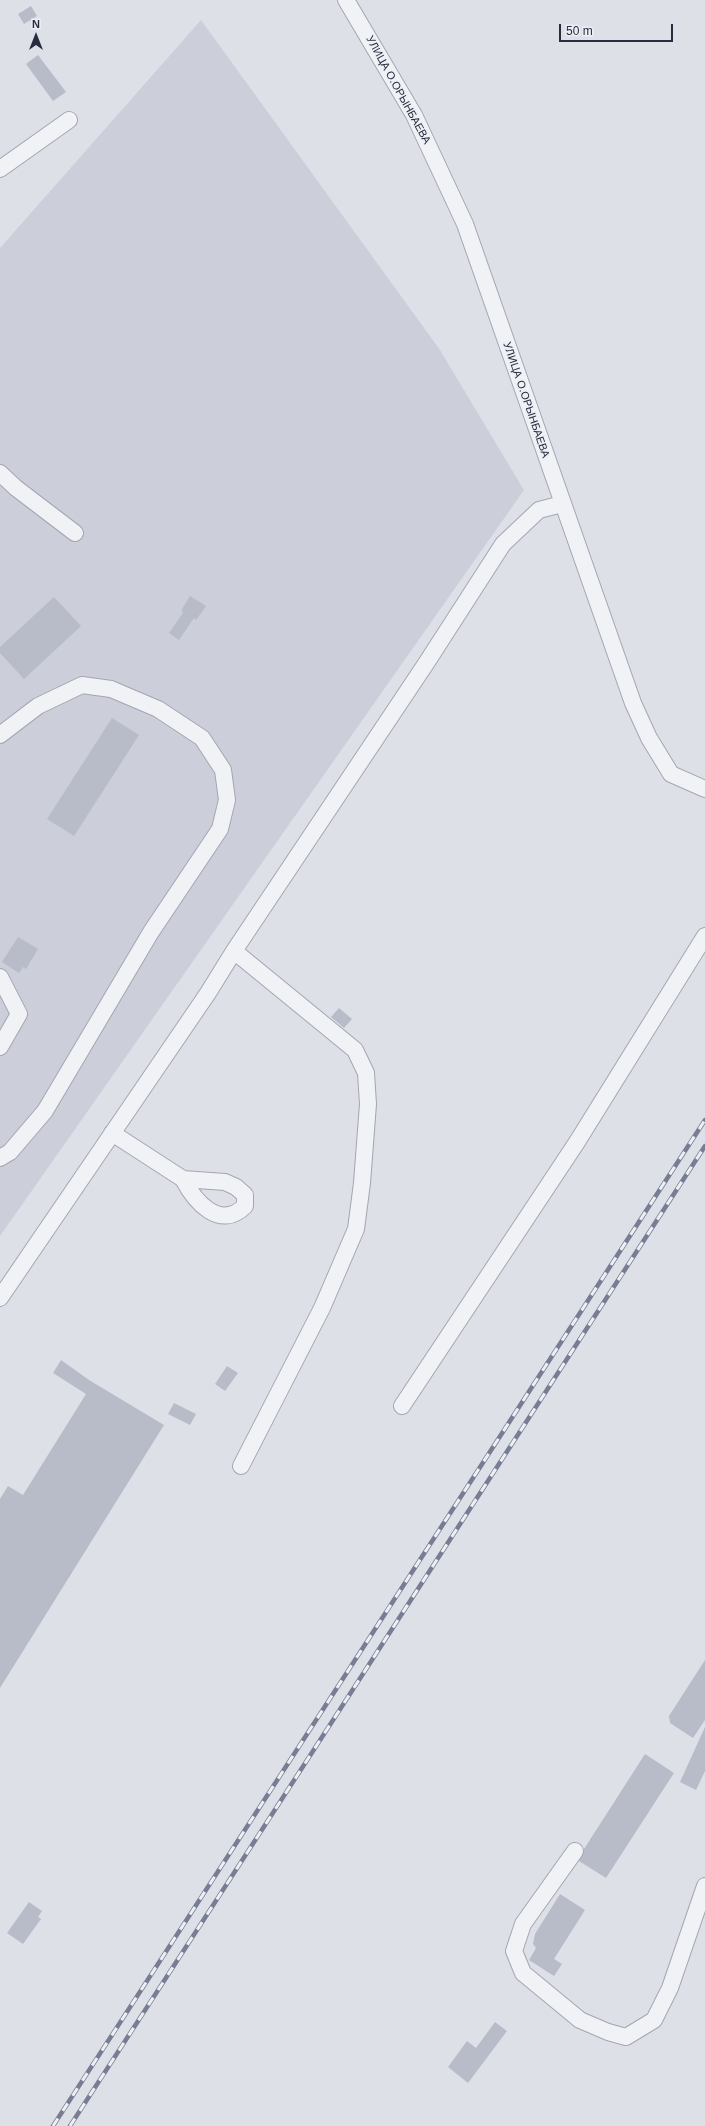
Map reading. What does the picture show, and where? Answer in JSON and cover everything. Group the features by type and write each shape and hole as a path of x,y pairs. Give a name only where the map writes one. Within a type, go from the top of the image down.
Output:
{"street":[{"name":"УЛИЦА О.ОРЫНБАЕВА","path":"346,0 414,115 465,224 633,703 649,738 671,774 701,789 705,789"},
{"path":"0,169 68,120"},
{"path":"0,473 16,488 75,533"},
{"path":"0,1298 208,993 234,950 427,662 503,544 539,510 562,504"},
{"path":"0,735 38,706 82,685 111,689 158,709 202,738 223,770 227,800 220,829 151,932 45,1110 10,1152 0,1158"},
{"path":"402,1406 577,1142 705,936"},
{"path":"234,950 355,1050 366,1073 368,1104 362,1183 356,1229 322,1308 241,1466"},
{"path":"0,977 19,1014 0,1047"},
{"path":"112,1133 183,1179"},
{"path":"575,1852 524,1924 514,1951 523,1973 580,2020 626,2037 654,2020 670,1988 705,1886"}],"shaded area":[{"path":"201,20 440,350 524,490 0,1236 0,248"}],"building":[{"path":"31,6 37,16 24,24 18,14"},
{"path":"38,55 66,92 53,101 26,64"},
{"path":"190,596 206,606 196,620 194,618 179,640 169,633 183,613 182,609"},
{"path":"54,597 81,626 24,679 0,653 0,647"},
{"path":"112,718 139,735 74,836 47,819"},
{"path":"18,937 38,949 26,969 23,967 19,973 2,962"},
{"path":"339,1008 352,1019 344,1028 331,1017"},
{"path":"61,1360 89,1380 164,1425 0,1688 0,1499 8,1486 23,1495 86,1394 53,1373"},
{"path":"227,1366 238,1373 225,1391 215,1384"},
{"path":"174,1403 196,1414 190,1425 168,1414"},
{"path":"705,1660 705,1720 693,1738 670,1723 669,1716"},
{"path":"705,1727 705,1771 696,1790 680,1782"},
{"path":"645,1754 674,1773 606,1878 579,1861 584,1849"},
{"path":"560,1894 585,1910 554,1959 562,1964 554,1976 529,1960 536,1948 533,1944 535,1934"},
{"path":"29,1902 42,1911 38,1917 41,1919 23,1944 7,1933"},
{"path":"495,2022 507,2031 468,2083 448,2067 467,2041 476,2048"}],"railway":[{"path":"53,2126 705,1120"},
{"path":"70,2126 705,1146"}]}
